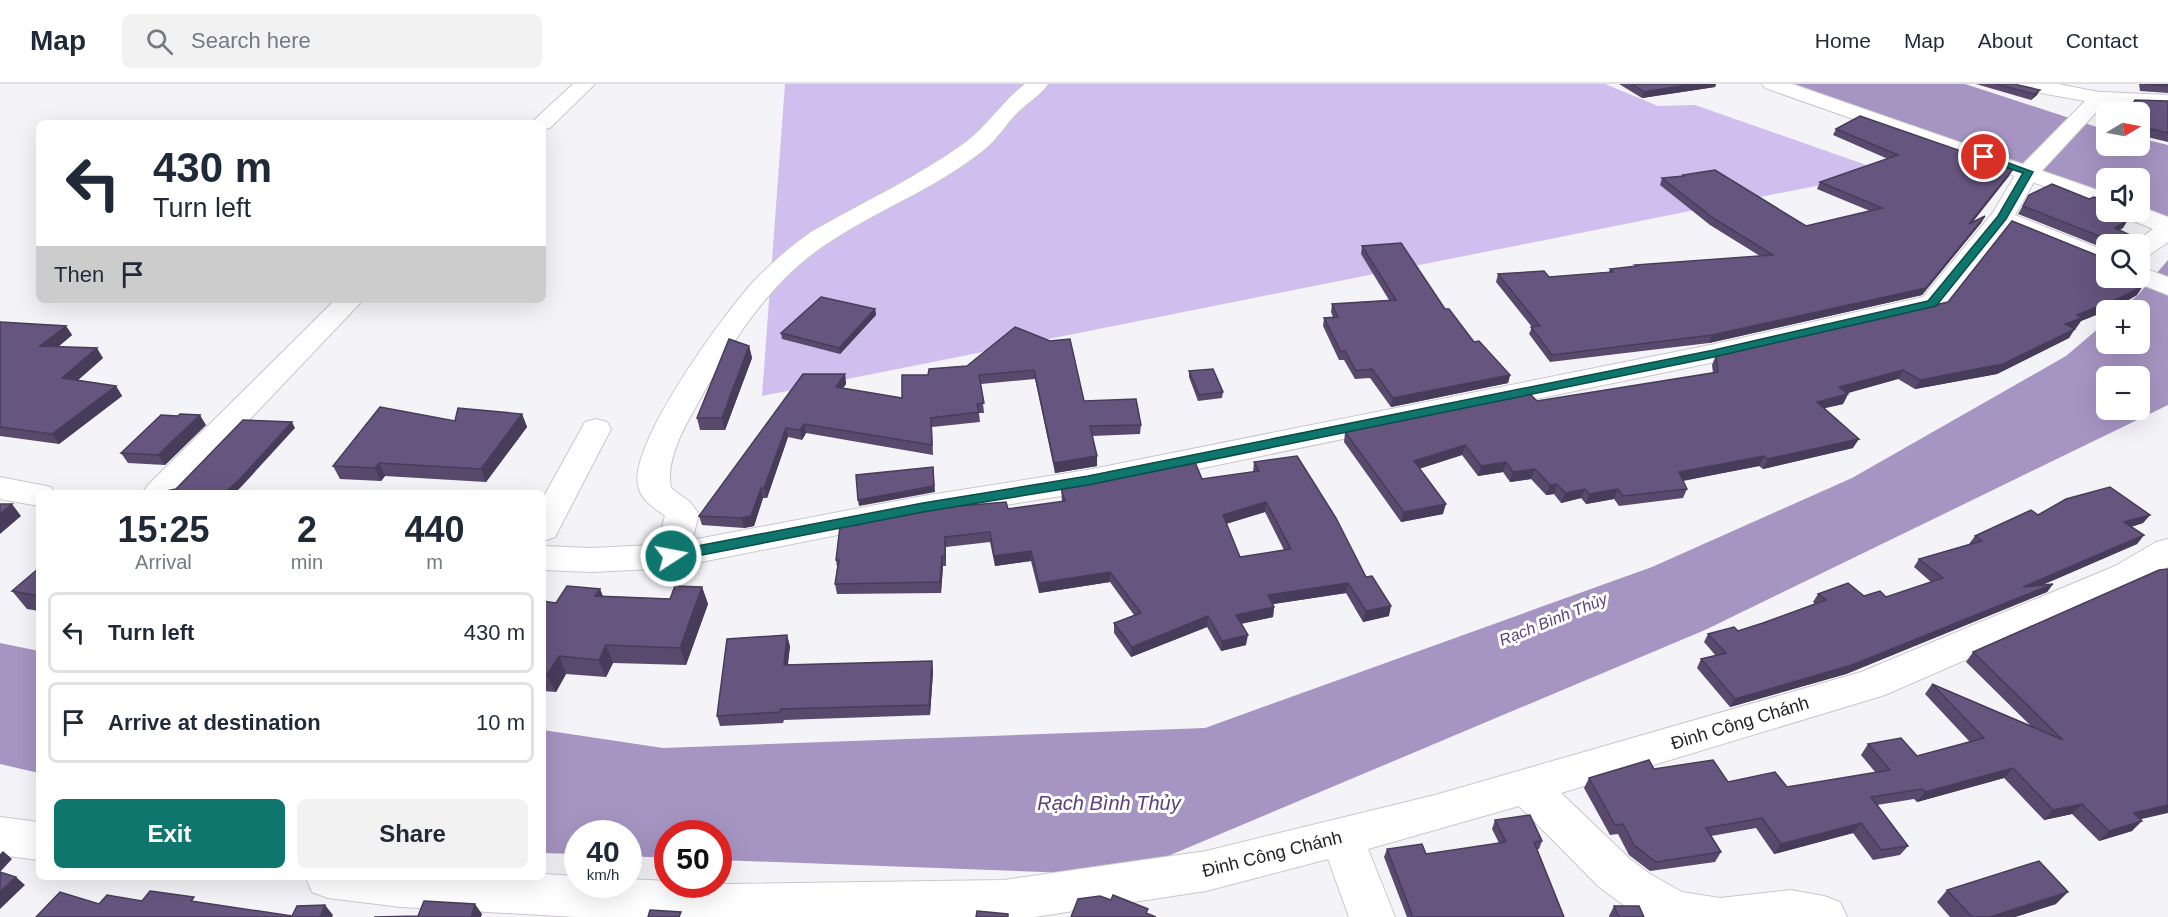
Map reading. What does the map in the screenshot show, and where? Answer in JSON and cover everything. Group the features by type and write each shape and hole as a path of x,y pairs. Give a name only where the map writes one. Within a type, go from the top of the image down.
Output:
{"street":[{"path":"545,120 585,84"},
{"path":"671,556 682,514 659,496 654,486 657,462 670,427 694,382 739,318 770,279 795,255 820,237 928,179 955,160 991,133 1017,101 1038,84"},
{"path":"1772,84 2030,170 2096,197"},
{"path":"546,558 592,560 671,556 923,507 1088,481 1714,354 1932,303 2002,217 2030,170 2096,103 2023,84"},
{"path":"2132,102 2168,101"},
{"path":"2002,217 2096,256"},
{"path":"2150,220 2168,228 2150,253"},
{"path":"2150,274 2168,287"},
{"path":"163,490 347,303"},
{"path":"546,523 596,429"},
{"path":"0,488 36,494"},
{"name":"Đinh Công Chánh","path":"344,880 401,887 753,906 1004,901 1206,871 1435,813 1871,684 2127,575 2168,551"},
{"path":"1527,786 1593,853 1646,896 1675,911 1693,916 1715,917"},
{"path":"0,836 36,841"},
{"path":"1342,837 1372,917"},
{"path":"1725,917 1791,911 1824,917"}],"shaded area":[{"path":"785,84 1605,84 1658,106 1695,105 1886,172 762,396"}],"water":[{"path":"1795,84 1965,84 2096,127 2096,156 2150,156 2150,141 2168,145 2168,217 2150,211 2150,168 2096,168 2096,191"},
{"name":"Rạch Bình Thủy","path":"2168,260 2168,405 2150,414 2150,366 2096,366 2096,420 2137,420 1705,630 1123,875 732,860 732,820 654,820 654,857 642,857 642,820 564,820 564,854 546,853 546,730 663,748 1205,728 1652,567 1852,478 2066,356 2096,330 2096,354 2150,354 2150,300 2132,300 2144,288 2150,288 2150,281"},
{"path":"0,643 36,650 36,772 0,764"}],"building":[{"path":"1632,84 1693,84 1644,92"},
{"path":"1996,84 2017,84 2040,90 2034,94"},
{"path":"2144,84 2168,84 2168,86"},
{"path":"2135,100 2168,101 2168,133 2150,129 2150,102 2134,102"},
{"path":"1860,116 2013,169 1969,224 1985,216 1926,288 1712,335 1552,355 1531,327 1540,326 1498,274 1544,271 1549,277 1613,272 1610,269 1637,266 1635,265 1773,255 1713,218 1662,178 1715,170 1806,226 1882,208 1820,182 1898,155 1836,129"},
{"path":"2052,184 2089,199 2096,198 2096,222 2125,222 2115,228 2128,234 2096,235 2023,206 2029,195"},
{"path":"2012,221 2096,255 2096,288 2139,288 2114,300 2096,300 2096,307 2077,315 2082,318 2065,324 2075,329 2003,364 1920,380 1903,370 1839,387 1848,394 1817,402 1859,439 1768,459 1764,456 1679,472 1687,489 1623,496 1618,489 1589,494 1585,489 1565,493 1557,484 1550,485 1535,469 1513,472 1506,462 1481,466 1465,445 1414,461 1446,504 1404,512 1345,432 1530,394 1537,401 1718,372 1716,355 1948,302"},
{"path":"1401,243 1445,309 1449,309 1474,342 1479,341 1510,375 1393,398 1372,369 1356,371 1345,351 1341,352 1324,318 1338,317 1332,304 1396,300 1362,246"},
{"path":"821,297 875,309 839,348 781,333"},
{"path":"0,322 66,326 40,346 97,348 62,378 116,386 52,434 0,427"},
{"path":"1015,327 1050,341 1070,339 1084,401 1136,399 1141,425 1090,426 1097,456 1054,463 1034,370 979,375 984,403 977,404 979,412 931,418 932,445 804,424 800,430 786,428 751,516 742,518 699,516 803,374 845,374 836,387 902,398 902,375 928,375 929,369 967,366"},
{"path":"729,339 749,346 722,418 697,418"},
{"path":"1213,369 1223,392 1199,395 1189,371"},
{"path":"380,407 455,421 458,408 522,414 481,469 379,463 375,468 333,466"},
{"path":"180,414 200,415 158,455 121,453 161,415 178,416"},
{"path":"243,420 292,422 228,490 171,490 176,489"},
{"path":"1297,456 1336,518 1366,577 1372,576 1391,606 1366,611 1348,583 1268,595 1274,607 1236,615 1248,635 1222,641 1208,616 1132,647 1114,623 1141,613 1110,572 1039,583 1031,551 994,556 990,532 945,537 945,556 942,556 940,582 835,584 839,560 836,560 840,526 859,525 859,523 935,508 1006,502 1008,509 1065,501 1061,488 1195,462 1202,479 1259,471 1254,462","holes":["1266,502 1291,549 1240,557 1223,515"]},
{"path":"933,467 934,486 858,500 856,475"},
{"path":"2110,487 2150,515 2124,522 2144,535 2023,587 2053,584 1852,665 1735,699 1701,659 1726,653 1708,634 1734,627 1738,631 1763,623 1826,600 1818,594 1848,583 1864,596 1880,591 1886,597 1943,578 1919,559 1982,541 1975,536 2031,510 2038,515 2066,499"},
{"path":"0,504 12,504 0,514"},
{"path":"2168,569 2168,805 2134,813 2142,821 2109,831 2082,804 2053,810 2013,768 1925,792 1922,789 1871,797 1908,846 1881,850 1861,823 1781,844 1762,818 1706,828 1721,852 1656,862 1634,845 1623,824 1615,825 1589,778 1649,760 1654,769 1713,760 1728,782 1775,772 1787,787 1890,770 1868,744 1901,738 1917,756 1984,738 1932,684 2063,740 1973,652 2159,570"},
{"path":"36,571 36,595 12,591"},
{"path":"567,586 600,589 595,596 670,599 675,586 702,587 680,648 606,645 599,660 559,656 547,675 546,601 556,603"},
{"path":"787,635 784,665 932,661 929,705 781,709 780,712 717,716 727,639"},
{"path":"1530,815 1542,841 1534,842 1564,917 1413,917 1387,849 1422,844 1426,854 1506,842 1495,820"},
{"path":"2039,861 2068,892 1990,917 1972,917 1947,890"},
{"path":"0,872 16,877 0,892"},
{"path":"150,891 194,897 191,901 292,916 297,906 325,905 320,917 36,917 60,892 99,904 107,895 142,901"},
{"path":"1113,895 1148,909 1146,913 1156,917 1071,917 1078,899 1100,896 1111,900"},
{"path":"424,901 475,904 471,917 374,917 418,916"},
{"path":"1614,906 1639,906 1644,917 1619,917"},
{"path":"650,910 681,912 679,917 648,917"},
{"path":"977,911 1008,914 1008,917 976,917"}],"route":[{"path":"671,556 923,507 1088,481 1714,354 1932,303 2002,217 2028,172 1984,157"}]}
